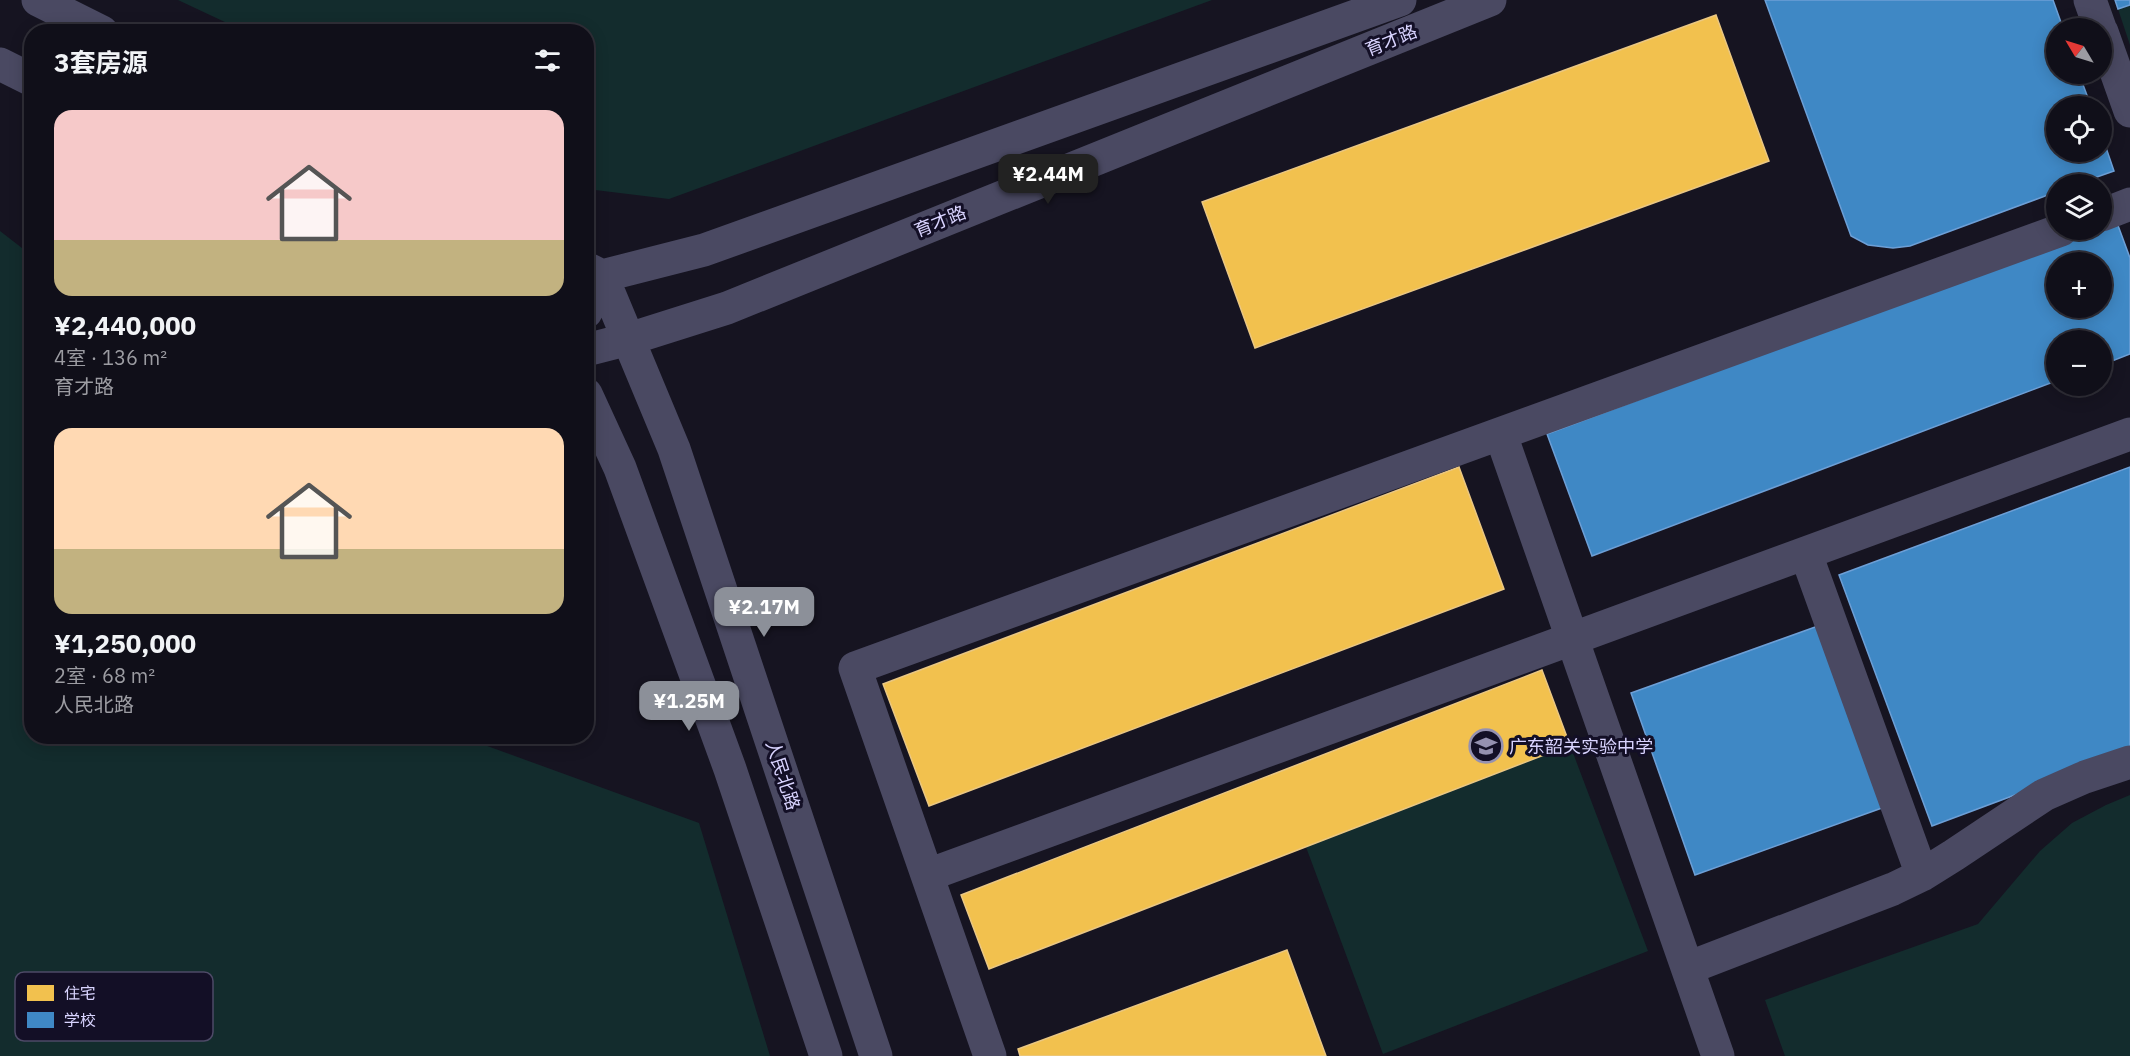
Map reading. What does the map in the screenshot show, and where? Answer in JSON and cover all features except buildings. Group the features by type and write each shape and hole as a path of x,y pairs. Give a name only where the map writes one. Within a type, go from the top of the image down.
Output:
{"street":[{"path":"38,0 86,24"},
{"name":"育才路","path":"594,272 704,250 1400,0"},
{"name":"育才路","path":"594,348 727,308 1491,0"},
{"path":"2090,0 2097,18"},
{"path":"2112,48 2122,65 2130,111"},
{"path":"0,64 24,76"},
{"path":"2112,211 2130,204"},
{"path":"990,1056 855,668 2046,235"},
{"name":"人民北路","path":"594,272 629,339 674,449 876,1056"},
{"path":"594,411 620,468 726,758 826,1056"},
{"path":"928,875 2130,434"},
{"path":"1501,435 1718,1056"},
{"path":"1806,554 1922,875"},
{"path":"1688,968 1893,889 1922,875 2044,795 2085,777 2130,762"}],"green space":[{"path":"178,0 1212,0 669,199 594,190 594,24 229,24"},
{"path":"2130,5 2130,45 2118,9"},
{"path":"0,231 24,250 24,744 482,744 699,823 770,1056 0,1056"},
{"path":"1570,745 1648,951 1383,1054 1306,847"},
{"path":"2130,795 2130,1056 1785,1056 1765,1000 1978,924 2040,851 2072,823"}],"place":[{"name":"广东韶关实验中学","path":"1486,746"}]}
